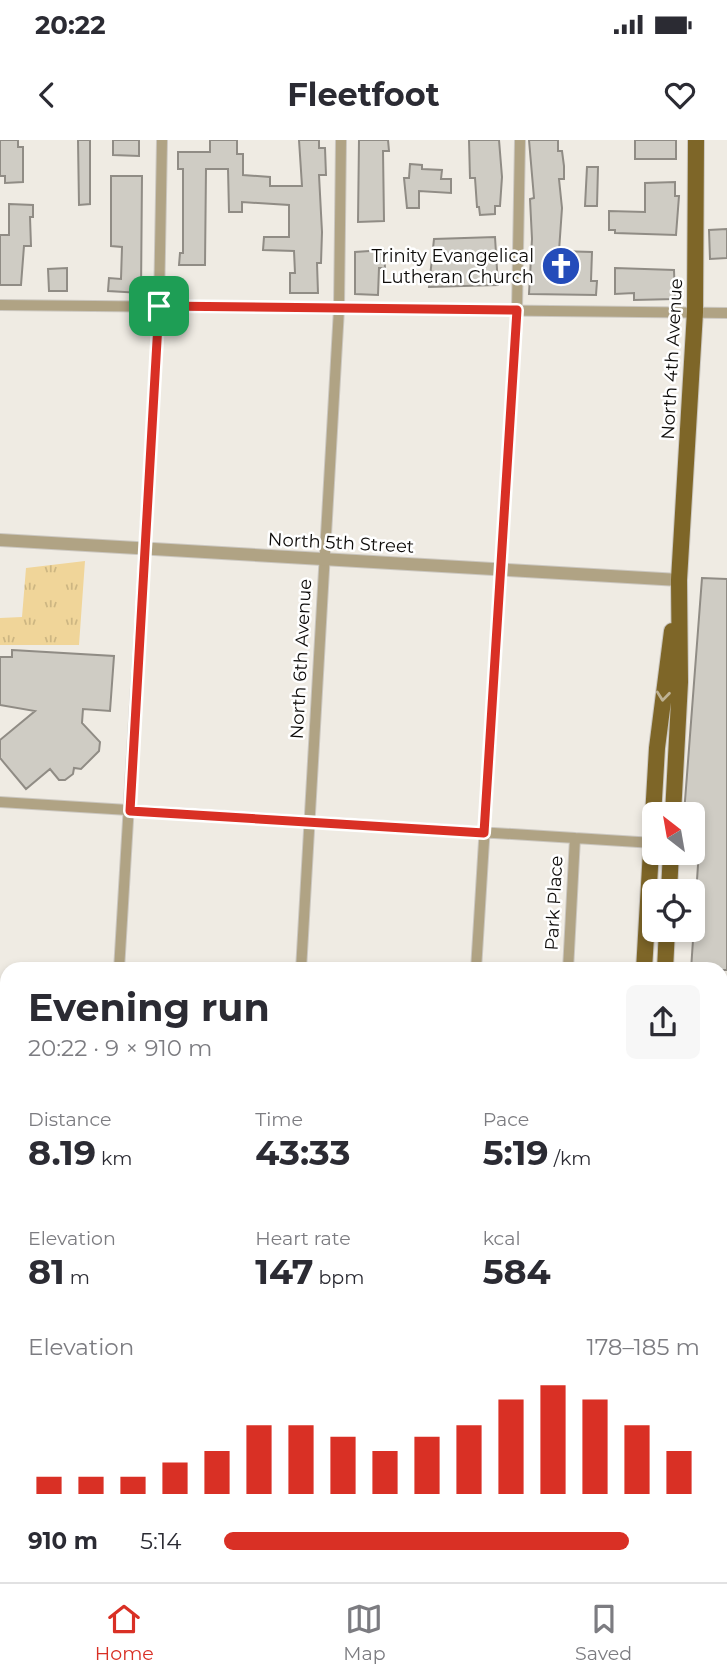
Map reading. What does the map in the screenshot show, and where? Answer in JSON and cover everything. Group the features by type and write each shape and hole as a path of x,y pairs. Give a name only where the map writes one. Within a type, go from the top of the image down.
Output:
{"main road":[{"name":"North 4th Avenue","path":"674,802 680,682 680,580 695,312 696,140"},
{"name":"North 4th Avenue","path":"655,802 661,708 680,580"},
{"name":"North 4th Avenue","path":"644,962 650,865"},
{"path":"665,962 666,942"}],"street":[{"path":"120,962 159,306 162,140"},
{"name":"North 6th Avenue","path":"301,962 339,309 341,140"},
{"path":"476,962 517,310 520,140"},
{"path":"0,304 727,313"},
{"name":"North 5th Street","path":"0,540 680,580"},
{"path":"0,802 642,842"},
{"name":"Park Place","path":"568,962 575,838"}],"green space":[{"path":"85,561 79,645 0,645 0,618 22,617 26,568"}],"building":[{"path":"0,140 18,140 18,147 23,147 23,182 5,183 5,176 0,176"},
{"path":"78,140 90,140 90,204 79,205"},
{"path":"113,140 139,140 139,156 113,155"},
{"path":"210,140 237,140 237,154 243,154 243,175 270,177 270,186 302,186 299,140 319,140 319,148 325,148 326,175 319,175 322,232 321,263 317,263 318,293 290,293 290,273 295,273 294,251 263,250 264,237 289,237 289,205 242,202 242,212 229,212 228,169 206,169 205,265 179,265 180,253 183,253 183,169 178,169 178,152 210,152"},
{"path":"359,140 388,140 389,151 383,151 384,221 358,222"},
{"path":"469,140 499,140 502,177 500,206 495,206 495,214 480,215 477,207 475,178 470,178"},
{"path":"529,140 558,140 558,151 562,151 564,166 564,179 559,179 562,208 559,251 592,252 591,281 597,281 596,295 529,294 532,239 530,199 534,198"},
{"path":"635,140 676,140 676,159 635,159"},
{"path":"410,164 422,165 422,169 442,170 441,179 451,179 451,193 419,191 419,208 407,208 404,178 409,178"},
{"path":"587,167 598,167 597,206 585,206"},
{"path":"111,176 142,176 141,293 108,291 109,278 121,279 122,247 111,246"},
{"path":"675,182 675,196 679,196 676,235 615,233 615,230 609,230 609,211 645,212 645,183"},
{"path":"9,204 33,205 33,217 30,217 31,246 24,246 21,285 0,285 0,235 9,235"},
{"path":"727,229 727,258 710,259 709,230"},
{"path":"495,237 498,285 429,287 434,239"},
{"path":"384,250 385,268 379,268 378,295 355,294 355,252"},
{"path":"67,268 67,291 49,291 48,269"},
{"path":"615,268 674,270 675,299 634,300 634,293 615,294"},
{"path":"702,578 727,579 727,962 692,962 693,942 705,942 705,879 697,879 698,865 705,865 705,802 685,802"},
{"path":"12,650 114,656 110,711 83,709 82,723 100,742 99,751 81,769 74,768 73,774 65,780 59,780 50,769 26,789 0,758 0,740 35,711 0,705 0,657 12,657"}],"place":[{"name":"Trinity Evangelical Lutheran Church","path":"561,266"}],"route":[{"path":"159,306 517,310 484,833 130,811 159,306"}]}
